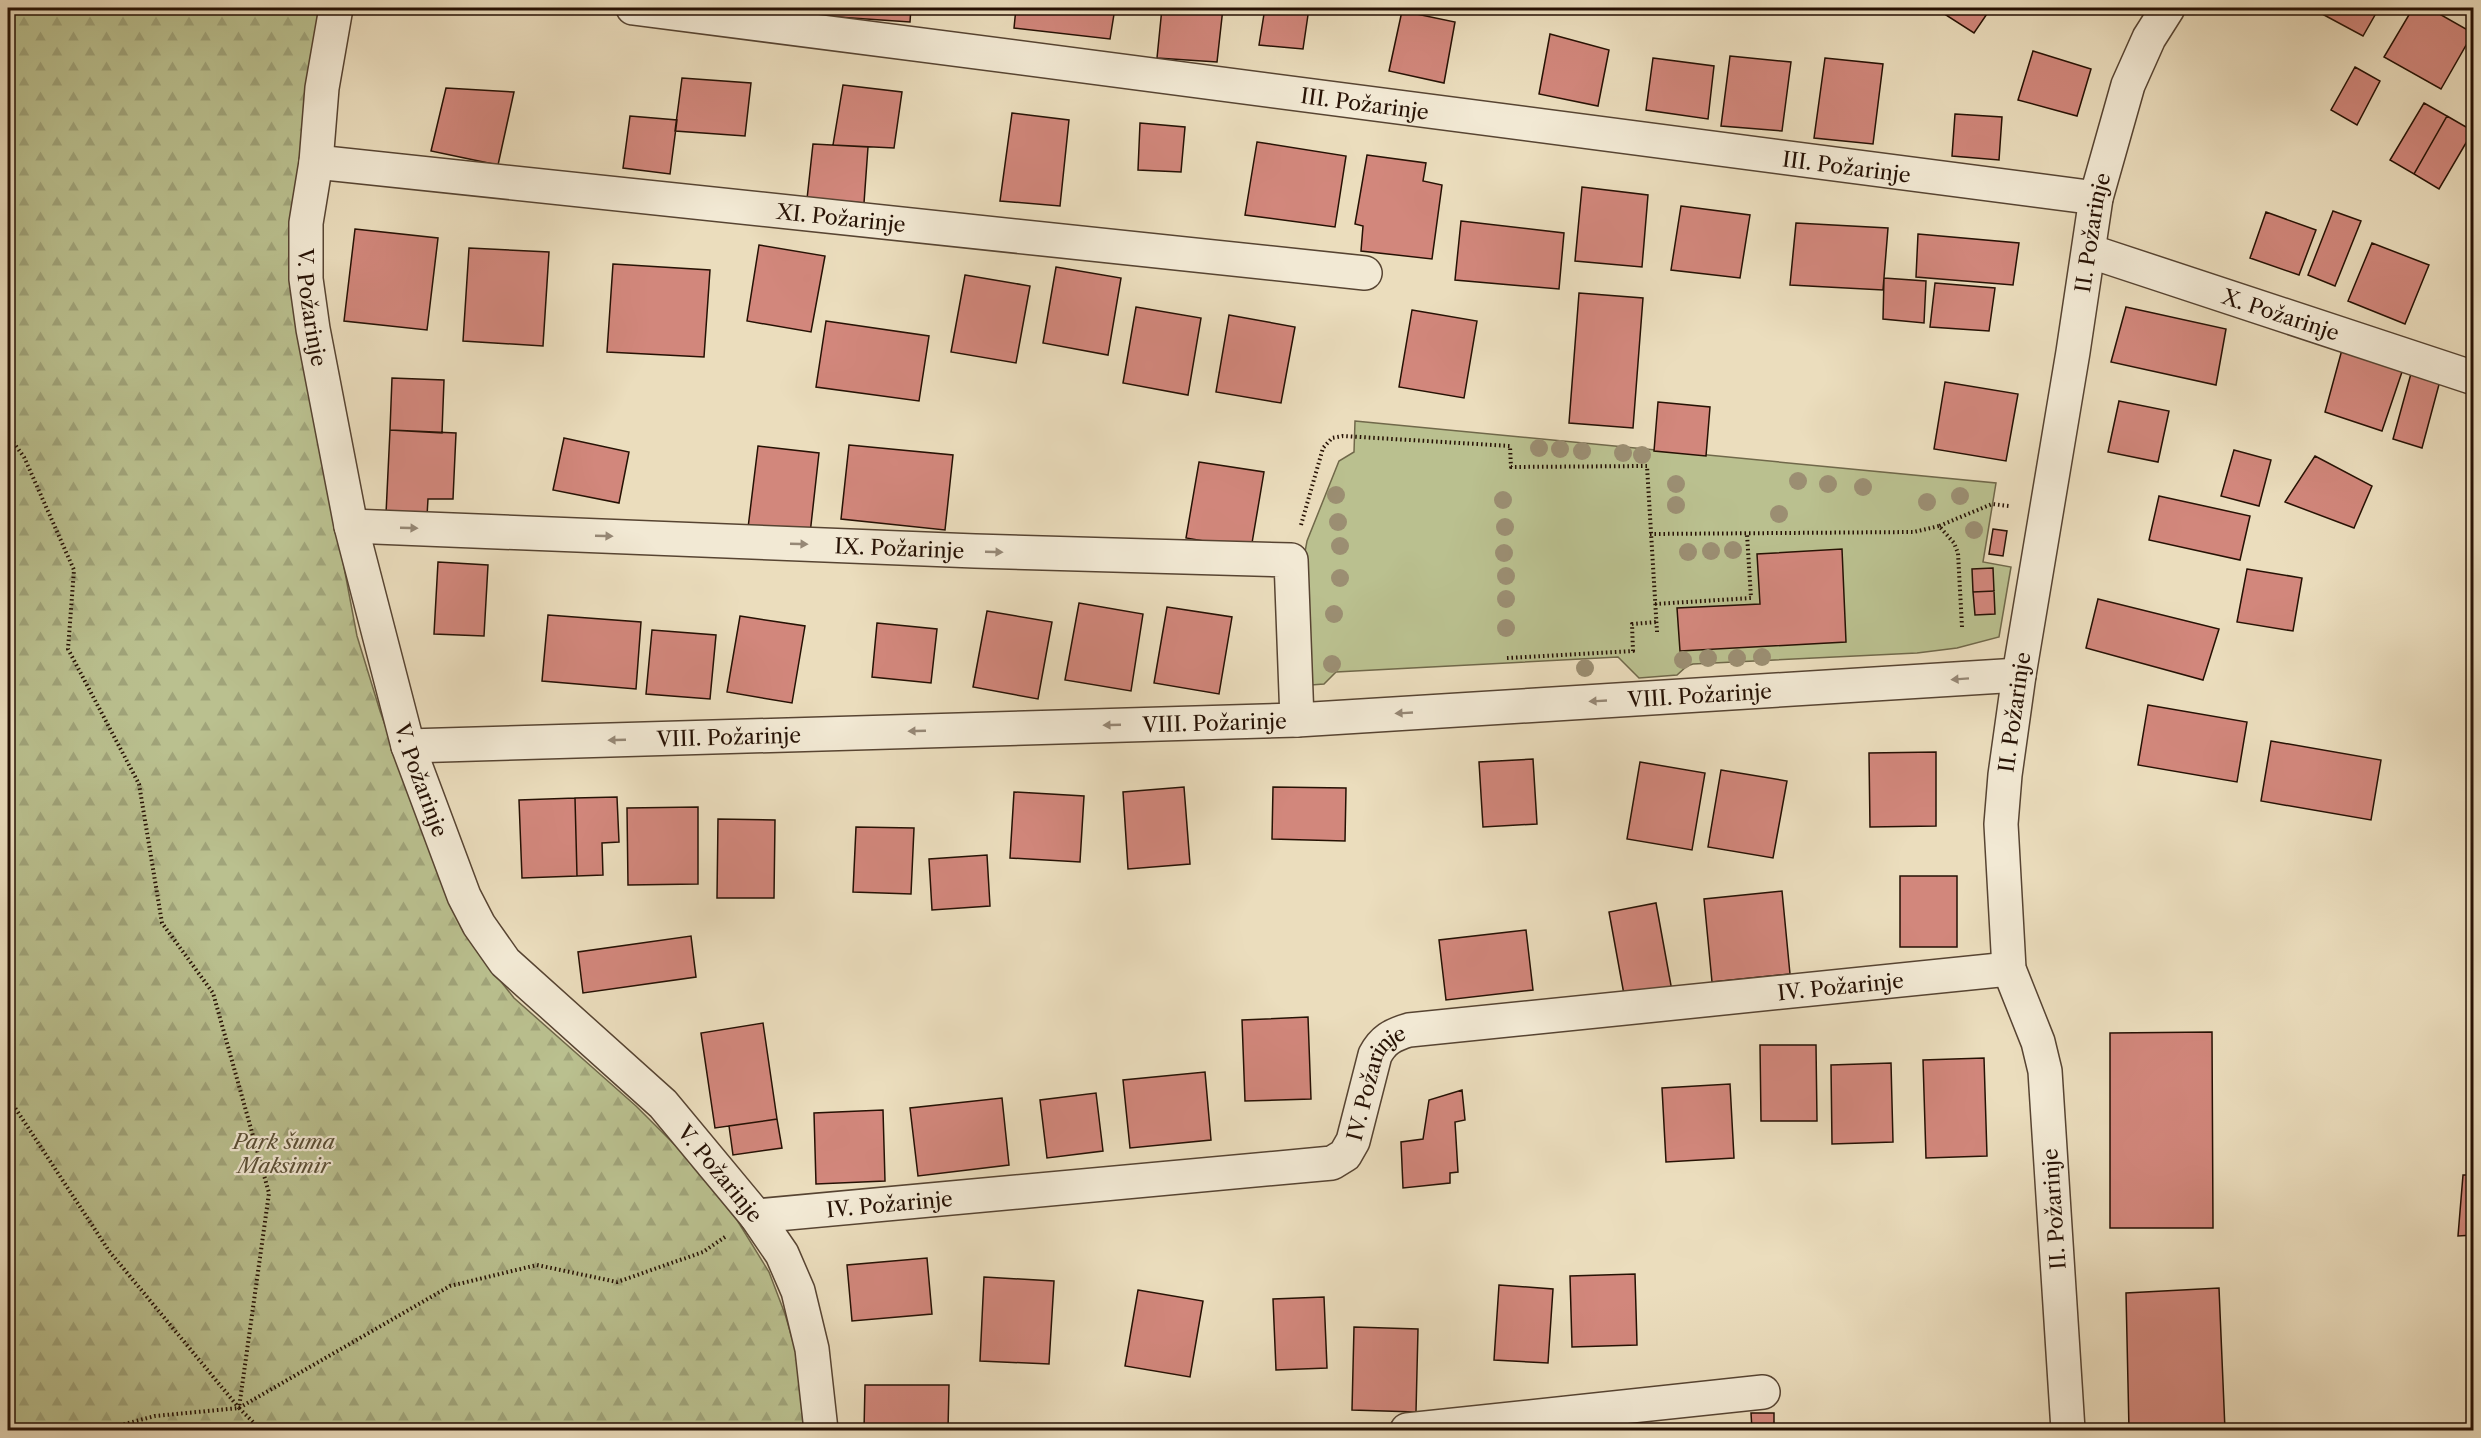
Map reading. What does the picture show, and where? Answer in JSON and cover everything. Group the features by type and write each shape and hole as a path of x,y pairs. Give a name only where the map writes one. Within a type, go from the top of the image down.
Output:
{"street":[{"name":"V. Požarinje","path":"336,8 322,88 316,162 306,224 306,279 351,526 408,746 464,896 479,925 505,962 663,1104 756,1216 782,1254 798,1291 812,1349 821,1431"},
{"name":"III. Požarinje","path":"633,8 995,53 1848,168 2096,198"},
{"name":"II. Požarinje","path":"2068,1431 2045,1071 2038,1042 2009,969 2001,824 2019,675 2096,198 2128,85 2149,38 2168,8"},
{"name":"XI. Požarinje","path":"316,162 1365,273"},
{"name":"X. Požarinje","path":"2089,251 2474,378"},
{"name":"IX. Požarinje","path":"351,526 975,551 1291,560"},
{"path":"1291,560 1297,720"},
{"name":"VIII. Požarinje","path":"408,746 1297,720 2019,675"},
{"name":"IV. Požarinje","path":"756,1216 1332,1163 1344,1155 1353,1142 1375,1055 1382,1043 1392,1035 1408,1030 2009,969"},
{"path":"1407,1431 1763,1392"}],"path":[{"path":"8,435 24,458 74,570 68,649 139,784 162,923 213,993 269,1192 238,1408"},
{"path":"1291,560 1323,448 1332,438 1342,436 1510,446 1511,467 1647,466 1649,534 1657,632"},
{"path":"1649,534 1914,532 1939,526 1992,504 2012,506"},
{"path":"1939,526 1954,543 1958,553 1962,627"},
{"path":"1655,604 1751,598 1747,534"},
{"path":"1507,658 1633,651 1632,624 1656,622"},
{"path":"8,1097 109,1251 238,1408 261,1431"},
{"path":"102,1431 155,1416 238,1408 450,1286 537,1265 618,1282 703,1252 756,1216"}],"green space":[{"name":"Park šuma Maksimir","path":"8,8 322,8 303,149 326,472 357,636 380,711 422,827 480,955 514,998 636,1106 685,1155 737,1220 769,1272 797,1355 802,1387 804,1430 8,1430"},
{"path":"1355,421 1996,483 1983,562 2011,567 1999,637 1957,648 1917,653 1693,664 1677,675 1639,678 1618,657 1336,672 1324,684 1311,685 1304,557 1307,541 1339,461 1354,452"}],"building":[{"path":"824,8 911,8 910,22 823,16"},
{"path":"1016,8 1115,8 1110,39 1014,28"},
{"path":"1162,8 1223,8 1217,62 1157,58"},
{"path":"1265,8 1309,8 1303,49 1259,45"},
{"path":"1935,8 1991,8 1974,33"},
{"path":"2311,8 2379,8 2363,36"},
{"path":"2413,8 2429,8 2473,33 2441,89 2384,57"},
{"path":"1402,11 1455,22 1444,83 1389,71"},
{"path":"1550,34 1609,50 1598,106 1539,94"},
{"path":"2033,51 2091,69 2077,116 2018,100"},
{"path":"1730,56 1791,62 1782,131 1721,126"},
{"path":"1653,58 1714,66 1708,119 1646,110"},
{"path":"1825,58 1883,64 1873,144 1814,138"},
{"path":"2355,67 2380,81 2357,125 2331,110"},
{"path":"682,78 751,83 745,136 675,131"},
{"path":"843,85 902,92 894,148 833,145"},
{"path":"446,88 514,92 498,165 431,151"},
{"path":"2424,103 2447,116 2414,174 2390,160"},
{"path":"1012,113 1069,120 1060,206 1000,201"},
{"path":"1955,114 2002,117 1999,160 1952,156"},
{"path":"630,116 677,120 670,174 623,168"},
{"path":"2447,116 2473,131 2439,189 2414,174"},
{"path":"1140,123 1185,127 1181,172 1138,170"},
{"path":"1257,142 1346,156 1335,227 1245,215"},
{"path":"813,144 868,147 864,203 807,199"},
{"path":"1367,155 1426,163 1423,181 1442,185 1432,259 1361,251 1363,226 1355,224"},
{"path":"1582,187 1648,195 1642,267 1575,261"},
{"path":"1681,206 1750,215 1740,278 1671,270"},
{"path":"2333,211 2361,221 2335,286 2308,275"},
{"path":"2266,212 2316,230 2299,275 2250,258"},
{"path":"1461,221 1564,233 1559,289 1455,280"},
{"path":"1796,223 1888,228 1883,290 1790,285"},
{"path":"355,229 438,238 427,330 344,321"},
{"path":"1918,234 2019,243 2013,285 1916,277"},
{"path":"2372,243 2429,265 2405,324 2348,301"},
{"path":"759,245 825,256 811,332 747,321"},
{"path":"469,248 549,252 543,346 463,341"},
{"path":"613,264 710,270 704,357 607,352"},
{"path":"1056,267 1121,278 1108,355 1043,343"},
{"path":"965,275 1030,286 1016,363 951,352"},
{"path":"1884,278 1926,281 1924,323 1883,319"},
{"path":"1935,283 1995,288 1989,331 1930,327"},
{"path":"1579,293 1643,298 1633,428 1569,423"},
{"path":"1136,307 1201,318 1188,395 1123,383"},
{"path":"2126,307 2226,329 2216,385 2111,362"},
{"path":"1412,310 1477,321 1464,398 1399,387"},
{"path":"1229,315 1295,327 1281,403 1216,392"},
{"path":"826,321 929,336 919,401 816,387"},
{"path":"2343,346 2404,366 2382,431 2325,412"},
{"path":"2412,370 2441,377 2422,448 2393,439"},
{"path":"392,378 444,380 442,433 390,430"},
{"path":"1945,382 2018,394 2006,461 1934,449"},
{"path":"2119,401 2169,411 2158,462 2108,452"},
{"path":"1658,402 1710,407 1706,456 1654,451"},
{"path":"390,430 456,433 453,499 428,499 427,516 386,514"},
{"path":"564,438 629,452 619,503 553,490"},
{"path":"849,445 953,455 945,530 841,519"},
{"path":"758,446 819,453 810,534 748,528"},
{"path":"2234,450 2271,460 2259,506 2221,496"},
{"path":"2315,456 2372,486 2354,528 2285,502"},
{"path":"1199,462 1264,472 1251,549 1186,538"},
{"path":"2159,496 2250,516 2240,560 2149,540"},
{"path":"1993,529 2007,531 2003,556 1989,554"},
{"path":"1842,549 1846,642 1680,651 1677,608 1760,604 1757,554"},
{"path":"438,562 488,565 484,636 434,634"},
{"path":"1993,568 1994,591 1973,592 1972,569"},
{"path":"2247,569 2302,578 2293,631 2237,622"},
{"path":"1994,591 1995,614 1975,615 1973,592"},
{"path":"2098,599 2219,629 2203,680 2086,648"},
{"path":"1079,603 1143,614 1131,691 1065,680"},
{"path":"1167,607 1232,617 1219,694 1154,683"},
{"path":"987,611 1052,622 1038,699 973,687"},
{"path":"548,615 641,622 636,689 542,681"},
{"path":"740,616 805,626 792,703 727,692"},
{"path":"877,623 937,629 931,683 872,677"},
{"path":"652,630 716,635 710,699 646,694"},
{"path":"2148,705 2247,722 2237,782 2138,765"},
{"path":"2271,741 2381,760 2371,820 2261,801"},
{"path":"1936,752 1936,826 1870,827 1869,753"},
{"path":"1533,759 1537,824 1483,827 1479,762"},
{"path":"1640,762 1705,773 1692,850 1627,839"},
{"path":"1721,770 1787,781 1773,858 1708,847"},
{"path":"1184,787 1190,864 1128,869 1123,792"},
{"path":"1273,787 1346,788 1345,841 1272,839"},
{"path":"1014,792 1084,796 1080,862 1010,858"},
{"path":"617,797 619,842 602,843 603,875 577,876 575,798"},
{"path":"575,798 577,876 522,878 519,800"},
{"path":"698,807 698,884 628,885 627,808"},
{"path":"718,819 775,820 774,898 717,898"},
{"path":"856,827 914,828 911,894 853,892"},
{"path":"987,855 990,906 932,910 929,859"},
{"path":"1900,876 1957,876 1957,947 1900,947"},
{"path":"1782,891 1790,974 1712,982 1704,899"},
{"path":"1656,903 1672,991 1625,1000 1609,912"},
{"path":"1526,930 1533,990 1446,1000 1439,940"},
{"path":"691,936 696,977 583,993 578,952"},
{"path":"1308,1017 1311,1099 1245,1101 1242,1020"},
{"path":"763,1023 777,1119 715,1128 701,1033"},
{"path":"2212,1032 2213,1228 2110,1228 2110,1033"},
{"path":"1760,1045 1816,1045 1817,1121 1761,1121"},
{"path":"1984,1058 1987,1156 1926,1158 1923,1060"},
{"path":"1891,1063 1893,1142 1832,1144 1831,1065"},
{"path":"1205,1072 1211,1140 1130,1148 1123,1080"},
{"path":"1730,1084 1734,1158 1666,1162 1662,1088"},
{"path":"1462,1090 1465,1120 1455,1122 1458,1172 1450,1173 1450,1183 1403,1188 1401,1142 1423,1139 1429,1100"},
{"path":"1096,1093 1103,1151 1047,1158 1040,1100"},
{"path":"1002,1098 1009,1165 918,1176 910,1108"},
{"path":"883,1110 885,1181 816,1184 814,1113"},
{"path":"777,1119 782,1148 733,1155 729,1126"},
{"path":"2463,1175 2474,1175 2474,1235 2458,1236"},
{"path":"927,1258 932,1314 852,1321 847,1265"},
{"path":"1635,1274 1637,1345 1572,1347 1570,1276"},
{"path":"984,1277 1054,1281 1049,1364 980,1361"},
{"path":"1499,1285 1553,1289 1548,1363 1494,1360"},
{"path":"2219,1288 2225,1430 2129,1430 2126,1293"},
{"path":"1138,1290 1203,1301 1190,1377 1125,1366"},
{"path":"1324,1297 1327,1368 1276,1370 1273,1299"},
{"path":"1354,1327 1418,1329 1416,1412 1352,1410"},
{"path":"865,1385 949,1385 948,1430 864,1430"},
{"path":"1751,1413 1774,1413 1774,1430 1752,1430"}]}
